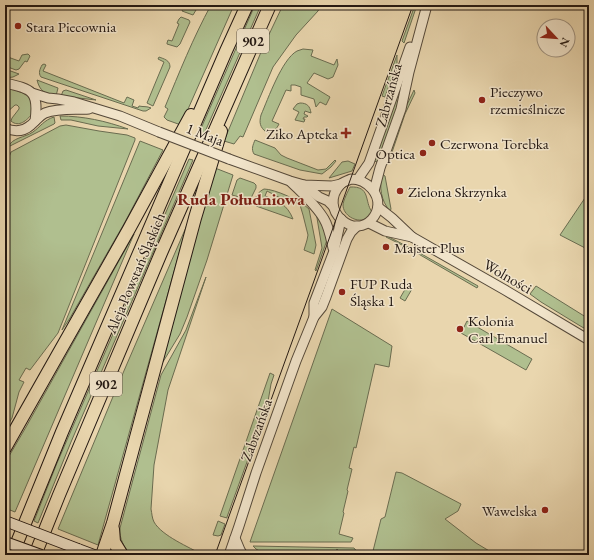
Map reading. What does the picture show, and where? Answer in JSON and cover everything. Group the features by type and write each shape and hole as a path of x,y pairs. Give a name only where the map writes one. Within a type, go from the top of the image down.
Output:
{"main road":[{"name":"Aleja Powstań Śląskich","path":"12,555 62,432 247,5"},
{"name":"Aleja Powstań Śląskich","path":"35,555 58,495 155,267 270,5"},
{"path":"5,448 129,229 226,51"},
{"path":"102,555 113,523 195,218 237,78"},
{"path":"5,521 94,555"},
{"path":"113,523 114,542 122,555"},
{"path":"5,542 41,555"}],"street":[{"name":"Zabrzańska","path":"358,179 369,163 403,64 427,5"},
{"name":"Zabrzańska","path":"374,191 380,168 401,109 409,72 427,5"},
{"name":"1 Maja","path":"5,83 20,86 32,93 48,98 58,98 120,116 228,159 290,181 304,185 332,186 341,184"},
{"path":"32,93 37,105 35,121"},
{"name":"1 Maja","path":"5,128 13,131 21,131 27,128 40,116 50,112 96,109"},
{"path":"350,179 358,179 366,183 374,191 377,197 378,207 374,218 369,223 362,226 347,224 341,219 333,206 335,192 341,184 350,179"},
{"path":"290,181 325,219 334,251"},
{"name":"1 Maja","path":"304,185 333,206"},
{"name":"Wolności","path":"378,207 412,237 589,340"},
{"name":"Zabrzańska","path":"314,317 314,303 334,251 341,219"},
{"name":"Wolności","path":"369,223 385,231 412,237"},
{"name":"Zabrzańska","path":"228,555 296,361 314,317 322,307 347,239 356,226"},
{"path":"235,538 243,555"}],"green space":[{"path":"185,5 191,7 193,5 199,5 193,15 182,11"},
{"path":"211,5 234,5 181,125 167,120 164,117 168,109 165,107 192,43"},
{"path":"255,5 261,5 204,134 199,133"},
{"path":"283,5 321,5 318,11 296,35 273,67 243,137 240,136 234,144 224,141 264,45"},
{"path":"415,5 417,5 404,43 402,41"},
{"path":"181,17 189,20 190,22 180,44 177,47 167,44 168,40 172,41 179,24 177,23"},
{"path":"303,49 313,50 311,56 334,65 337,59 338,65 333,77 328,79 314,73 307,83 330,97 326,105 320,102 316,107 314,99 301,95 301,87 291,85 291,91 286,90 272,121 279,124 277,128 271,132 266,132 261,127 260,118 272,90 291,55"},
{"path":"28,54 30,56 27,62 25,61 19,69 16,70 5,66 5,56 19,61 22,55"},
{"path":"397,55 397,63 385,97 382,96"},
{"path":"159,57 168,61 170,67 153,106 147,103 164,62 158,59"},
{"path":"42,65 46,65 43,71 124,103 127,97 134,100 132,106 138,108 139,106 151,108 143,111 41,77 40,71"},
{"path":"5,69 19,74 13,77 5,78"},
{"path":"404,72 398,107 378,162 373,161"},
{"path":"37,80 58,88 56,96 41,90"},
{"path":"5,86 28,95 31,100 32,114 23,122 17,124 11,121 19,109 17,105 5,114"},
{"path":"66,90 96,100 61,96 63,91"},
{"path":"414,90 415,93 405,114 388,164 385,165 403,113"},
{"path":"300,103 306,104 311,111 311,113 305,111 304,114 308,116 304,117 304,122 295,120 299,112 293,109"},
{"path":"60,116 94,120 128,129 98,126 71,120 61,120"},
{"path":"54,117 54,124 8,147 16,139 30,134"},
{"path":"66,125 127,135 135,138 135,140 58,333 30,370 26,368 19,380 24,382 19,392 12,418 5,430 5,155 9,157 11,152 60,126"},
{"path":"255,140 275,148 281,155 287,158 318,170 326,169 335,160 336,161 322,174 300,170 254,154 252,149"},
{"path":"140,141 163,150 125,222 62,330"},
{"path":"189,159 193,160 71,442 38,523 34,521 57,463"},
{"path":"348,161 355,164 352,171 329,178 342,162"},
{"path":"215,168 233,175 207,260 187,317 180,334 158,370"},
{"path":"382,174 385,176 391,209 390,211 382,194"},
{"path":"240,178 256,185 250,200 232,195 237,180"},
{"path":"350,187 357,187 361,189 366,195 372,212 365,219 354,219 345,212 343,205"},
{"path":"264,189 288,196 300,202 309,209 316,245 314,254 304,250 308,235 300,205 295,202 284,200 267,191 265,196 285,206 293,219 256,206 254,202 259,193"},
{"path":"589,192 589,250 560,235"},
{"path":"316,212 321,220 327,240 316,271 315,270 322,248"},
{"path":"187,225 98,545 58,529"},
{"path":"134,234 15,512 5,508 5,463"},
{"path":"387,236 478,286 477,288 410,249 386,237"},
{"path":"206,277 168,390 154,465 151,509 154,522 163,532 176,541 203,555 131,555 122,543 120,528 161,375 186,330"},
{"path":"407,286 412,289 405,301 400,298"},
{"path":"536,286 589,319 589,329 582,327 530,294"},
{"path":"332,309 392,346 389,367 375,364 356,448 354,447 349,468 352,469 339,534 353,538 351,542 250,542"},
{"path":"467,321 532,359 526,370 461,333"},
{"path":"270,373 274,375 267,407 227,518 220,516"},
{"path":"396,472 402,473 461,504 458,511 445,519 476,543 496,555 372,555 381,519 385,517"},
{"path":"218,521 225,524 221,535 218,536 213,535"},
{"path":"253,546 354,548 360,555 343,555 337,549 333,555 266,555"}],"tram line":[{"path":"215,555 413,5"}],"place":[{"name":"Stara Piecownia","path":"18,26"},
{"name":"Pieczywo rzemieślnicze","path":"482,100"},
{"name":"Ziko Apteka","path":"346,133"},
{"name":"Czerwona Torebka","path":"432,143"},
{"name":"Optica","path":"423,153"},
{"name":"Zielona Skrzynka","path":"400,191"},
{"name":"Majster Plus","path":"386,247"},
{"name":"FUP Ruda Śląska 1","path":"342,292"},
{"name":"Kolonia Carl Emanuel","path":"460,329"},
{"name":"Wawelska","path":"545,510"}],"district":[{"name":"Ruda Południowa","path":"241,199"}]}
